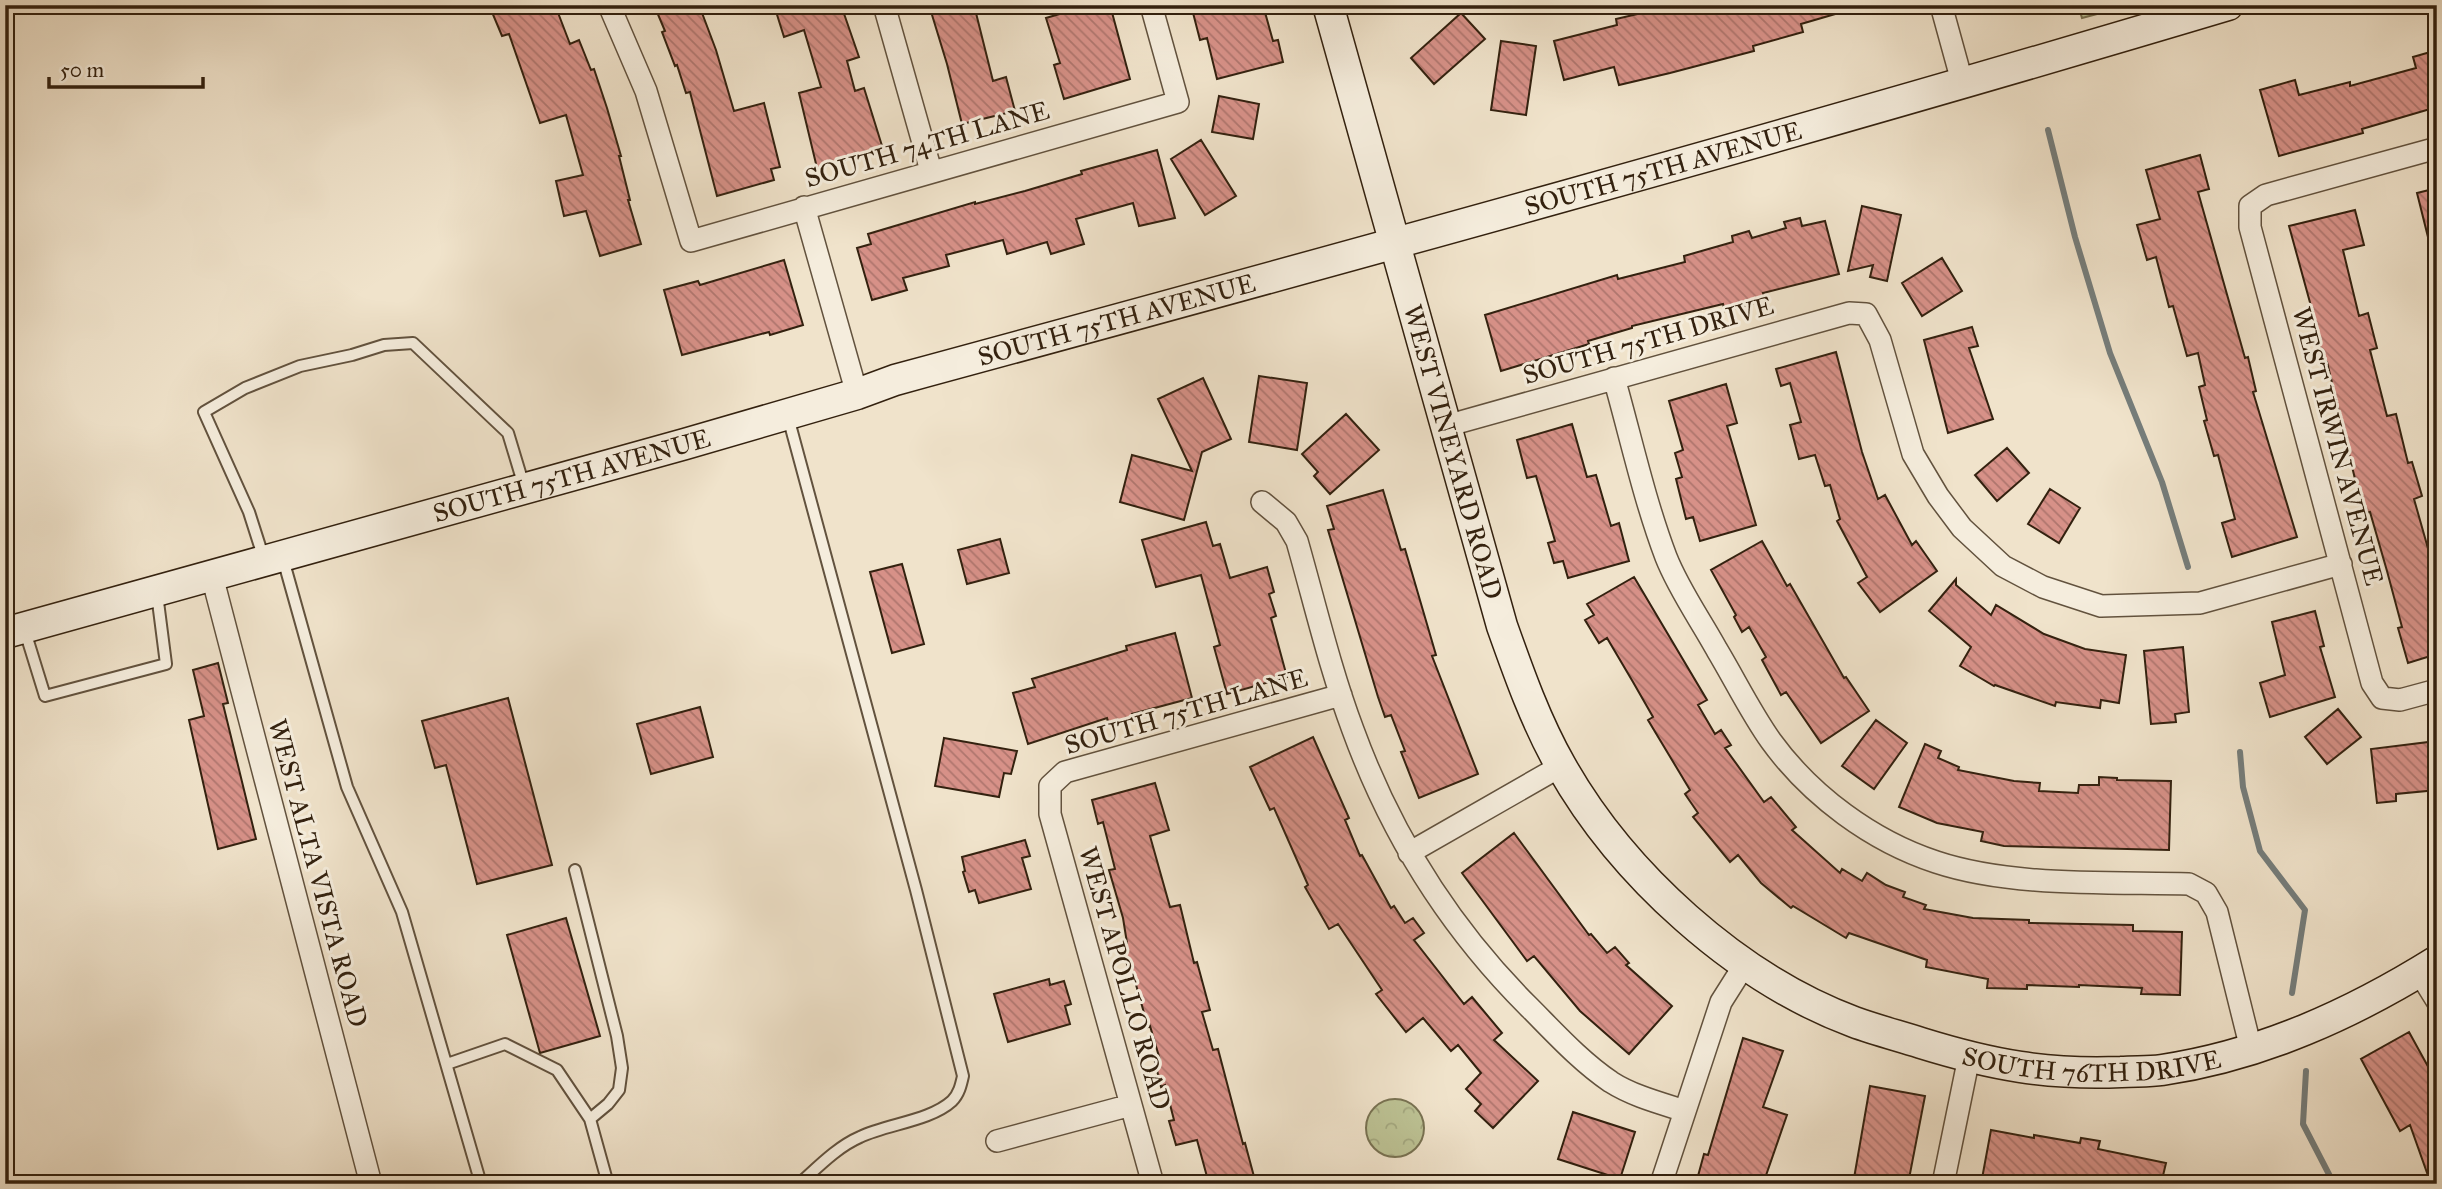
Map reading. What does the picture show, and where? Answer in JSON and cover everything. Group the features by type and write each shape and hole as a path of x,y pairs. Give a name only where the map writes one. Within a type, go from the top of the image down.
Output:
{"main road":[{"name":"WEST VINEYARD ROAD","path":"1328,5 1502,626 1535,713 1561,766 1588,808 1637,870"},
{"name":"SOUTH 75TH AVENUE","path":"14,630 525,490 857,394 895,380 1963,85 2228,5"},
{"name":"SOUTH 76TH DRIVE","path":"1637,870 1703,934 1745,964 1796,994 1852,1021 1969,1058 2014,1067 2075,1074 2161,1070 2251,1049 2322,1024 2368,1002 2428,967"}],"street":[{"name":"SOUTH 74TH LANE","path":"609,5 646,92 691,241 1178,102 1151,5"},
{"path":"884,5 931,171"},
{"path":"1941,5 1963,85"},
{"name":"WEST IRWIN AVENUE","path":"2437,148 2266,195 2250,206 2249,227 2372,683 2382,698 2400,700 2437,690"},
{"path":"804,208 857,394"},
{"name":"SOUTH 75TH DRIVE","path":"1446,426 1849,313 1866,314 1880,340 1913,454 1938,496 1962,528 2003,566 2043,587 2101,606 2200,603 2341,564"},
{"path":"1614,378 1657,531 1675,577 1771,741 1795,770 1827,801 1867,830 1936,862 1987,875 2189,884 2206,893 2217,912 2251,1049"},
{"path":"1262,502 1286,522 1297,541 1341,695 1378,792 1409,853 1445,909 1511,989 1591,1067 1628,1091 1685,1111"},
{"name":"WEST ALTA VISTA ROAD","path":"212,576 371,1184"},
{"name":"SOUTH 75TH LANE","path":"1049,786 1065,772 1341,695"},
{"path":"1409,853 1561,766"},
{"name":"WEST APOLLO ROAD","path":"1049,786 1050,814 1153,1184"},
{"path":"1661,1184 1721,1002 1745,964"},
{"path":"2428,967 2437,1001"},
{"path":"1943,1184 1969,1058"},
{"path":"997,1141 1131,1105"}],"lane":[{"path":"481,1184 402,912 347,787 274,559 249,512 204,412 245,388 300,366 384,345 413,343 509,433 525,490"},
{"path":"788,414 923,916 963,1076 960,1090 952,1101 937,1111 859,1137 830,1157 799,1184"},
{"path":"14,630 44,696 166,664 157,591"},
{"path":"575,870 617,1036 622,1068 619,1090 608,1104 590,1119"},
{"path":"447,1064 505,1044 557,1070 590,1119 608,1184"}],"green space":[{"path":"2078,5 2131,5 2082,18"},
{"path":"1389,1099 1401,1099 1416,1107 1424,1122 1424,1134 1416,1149 1401,1157 1389,1157 1374,1149 1366,1134 1366,1122 1374,1107"}],"building":[{"path":"489,5 555,5 570,44 579,40 591,70 594,69 607,108 641,244 600,256 586,211 564,216 556,181 583,175 566,115 540,123 509,34 502,36"},
{"path":"654,5 699,5 734,111 764,103 780,167 771,169 774,180 717,196 690,92 686,93"},
{"path":"774,5 841,5 859,57 847,61 855,91 864,88 883,149 817,168 799,93 821,87 804,30 784,37"},
{"path":"929,5 974,5 993,81 1006,77 1015,111 962,124"},
{"path":"1090,5 1110,5 1130,79 1064,99 1054,65 1060,63 1046,18"},
{"path":"1191,5 1263,5 1273,41 1278,40 1283,62 1217,79 1207,38 1200,40"},
{"path":"1676,5 1848,5 1849,10 1801,24 1803,32 1753,46 1754,51 1670,73 1619,85 1614,67 1564,80 1554,41 1617,25 1616,19"},
{"path":"1461,13 1485,39 1434,84 1411,58"},
{"path":"1501,41 1536,46 1526,115 1491,110"},
{"path":"2437,50 2437,107 2362,129 2363,133 2279,156 2260,90 2295,80 2299,95 2350,82 2350,86 2416,68 2413,57"},
{"path":"1219,96 1259,104 1253,139 1212,132"},
{"path":"1201,140 1236,196 1205,215 1171,159"},
{"path":"1157,150 1175,218 1139,226 1133,203 1076,219 1084,244 1051,254 1047,242 1007,254 1003,240 946,255 949,266 903,278 907,290 872,300 857,248 871,244 868,234 975,202 1025,191 1082,174 1081,171"},
{"path":"2200,155 2209,189 2198,192 2245,358 2248,357 2256,391 2253,392 2297,537 2232,557 2222,523 2235,519 2218,455 2214,456 2204,421 2207,420 2199,387 2205,385 2198,353 2187,356 2173,306 2169,307 2156,257 2147,260 2137,225 2160,219 2146,170"},
{"path":"2437,188 2437,248 2431,249 2417,193"},
{"path":"1862,206 1901,215 1887,281 1870,277 1873,265 1848,271"},
{"path":"2355,210 2364,245 2343,250 2359,316 2368,313 2377,348 2370,350 2387,416 2396,414 2408,463 2412,462 2422,496 2414,499 2431,559 2437,557 2437,654 2408,663 2398,628 2402,627 2387,571 2370,512 2365,513 2355,479 2327,362 2324,362 2314,328 2317,328 2289,226"},
{"path":"1800,218 1802,226 1825,221 1839,274 1763,293 1765,300 1725,311 1723,304 1632,326 1588,341 1589,344 1501,371 1485,315 1617,275 1618,279 1685,262 1684,256 1733,242 1732,236 1749,231 1752,238 1786,228 1784,222"},
{"path":"1942,258 1962,291 1922,316 1902,283"},
{"path":"784,260 803,325 682,355 664,290 698,281 700,285"},
{"path":"1972,327 1978,346 1969,348 1993,419 1948,433 1924,340"},
{"path":"1836,352 1862,452 1878,499 1885,495 1912,545 1916,541 1937,571 1880,612 1858,583 1867,577 1837,521 1840,519 1830,485 1825,486 1815,455 1799,459 1790,425 1801,422 1790,383 1781,386 1776,369"},
{"path":"1259,376 1307,383 1297,450 1249,442"},
{"path":"1203,378 1231,439 1202,452 1184,520 1120,502 1132,455 1192,471 1158,399"},
{"path":"1726,384 1737,423 1727,426 1756,525 1700,541 1693,517 1686,519 1676,479 1682,477 1675,453 1683,450 1669,401"},
{"path":"1346,414 1379,450 1330,494 1314,476 1318,472 1302,454"},
{"path":"1572,424 1587,477 1596,475 1611,526 1619,523 1629,561 1568,578 1563,561 1554,563 1548,543 1555,541 1536,476 1527,478 1517,440"},
{"path":"2007,448 2029,473 1997,501 1975,475"},
{"path":"2050,489 2080,508 2059,543 2028,524"},
{"path":"1383,490 1401,550 1405,549 1436,655 1432,656 1478,774 1419,798 1401,752 1405,751 1391,715 1385,717 1378,697 1328,530 1334,529 1327,506"},
{"path":"1206,522 1213,546 1220,544 1230,578 1267,567 1274,592 1269,594 1276,616 1271,618 1287,677 1227,694 1214,647 1220,645 1201,575 1156,587 1142,540"},
{"path":"1000,539 1009,573 967,584 958,550"},
{"path":"1762,541 1844,678 1846,677 1869,711 1821,743 1786,692 1781,695 1762,660 1766,657 1749,627 1742,632 1734,617 1736,615 1711,570"},
{"path":"902,564 924,644 892,653 870,572"},
{"path":"1634,577 1707,700 1698,705 1715,734 1721,730 1731,745 1725,748 1764,802 1771,797 1796,827 1792,830 1840,873 1842,869 1862,881 1867,873 1886,885 1905,892 1903,897 1926,905 1924,909 1973,918 2029,920 2029,923 2133,925 2133,931 2182,932 2180,995 2141,994 2142,988 2079,985 2027,985 2027,989 1987,988 1988,979 1926,967 1927,960 1849,933 1846,938 1793,906 1791,908 1761,883 1738,855 1730,862 1693,817 1698,813 1685,794 1690,790 1648,720 1653,717 1607,638 1599,643 1585,620 1594,615 1587,604"},
{"path":"1956,579 1956,585 1991,615 1996,605 2044,634 2085,649 2126,655 2119,703 2101,700 2100,708 2056,702 2055,706 1994,686 1960,666 1971,647 1929,611"},
{"path":"2315,611 2324,646 2320,647 2335,697 2270,717 2260,683 2285,675 2272,622"},
{"path":"1175,633 1192,698 1132,714 1133,717 1109,725 1107,718 1028,744 1013,693 1035,687 1032,679 1127,650 1126,646"},
{"path":"2183,647 2189,712 2175,714 2176,722 2151,724 2144,651"},
{"path":"218,663 228,703 223,704 256,839 218,849 189,720 204,716 193,670"},
{"path":"508,698 552,865 477,884 446,765 435,768 422,721"},
{"path":"700,707 713,757 651,774 637,724"},
{"path":"2338,709 2361,737 2327,764 2305,737"},
{"path":"1876,720 1907,743 1874,789 1842,766"},
{"path":"1313,737 1349,818 1345,820 1360,856 1362,855 1391,908 1394,906 1405,923 1413,918 1424,933 1414,940 1464,1004 1472,997 1502,1033 1494,1040 1538,1081 1493,1128 1475,1111 1481,1104 1466,1089 1481,1073 1458,1045 1451,1051 1423,1018 1406,1032 1376,994 1382,990 1338,924 1329,929 1305,887 1308,885 1274,808 1270,810 1250,767"},
{"path":"944,738 1017,751 1011,774 1004,773 999,797 935,786"},
{"path":"2437,741 2437,790 2396,794 2396,801 2377,803 2371,749"},
{"path":"1925,744 1941,751 1938,758 1959,767 1958,770 2040,783 2039,791 2078,793 2079,785 2099,785 2099,777 2171,781 2169,850 2004,846 1981,841 1983,832 1937,823 1899,807"},
{"path":"1155,783 1169,830 1150,836 1170,907 1180,905 1194,963 1197,962 1210,1010 1202,1012 1213,1050 1218,1049 1256,1184 1209,1184 1197,1140 1176,1145 1169,1121 1174,1120 1165,1085 1161,1087 1155,1062 1160,1060 1131,967 1128,968 1122,944 1127,943 1123,918 1109,870 1115,869 1103,822 1098,824 1092,800"},
{"path":"1514,833 1589,935 1591,934 1607,953 1615,947 1629,963 1626,965 1672,1006 1629,1054 1580,1011 1534,956 1527,961 1462,873"},
{"path":"1025,840 1030,856 1022,858 1031,889 979,903 975,890 969,892 962,857"},
{"path":"566,918 600,1036 540,1053 507,935"},
{"path":"1049,979 1050,985 1064,981 1071,1004 1065,1006 1070,1024 1008,1042 994,994"},
{"path":"2409,1032 2431,1072 2437,1069 2437,1184 2431,1184 2410,1125 2400,1131 2361,1059"},
{"path":"1743,1038 1783,1051 1763,1107 1787,1115 1763,1184 1700,1184 1702,1177 1698,1176 1704,1154 1708,1155"},
{"path":"1870,1086 1925,1096 1908,1184 1853,1184"},
{"path":"1573,1112 1635,1132 1620,1179 1558,1159"},
{"path":"1991,1130 2080,1143 2081,1138 2100,1141 2098,1149 2166,1163 2161,1184 1981,1184"}],"waterway":[{"path":"2048,130 2075,237 2110,353 2162,482 2188,567"},
{"path":"2240,752 2243,787 2260,851 2305,910 2292,993"},
{"path":"2306,1071 2303,1124 2334,1184"}]}
